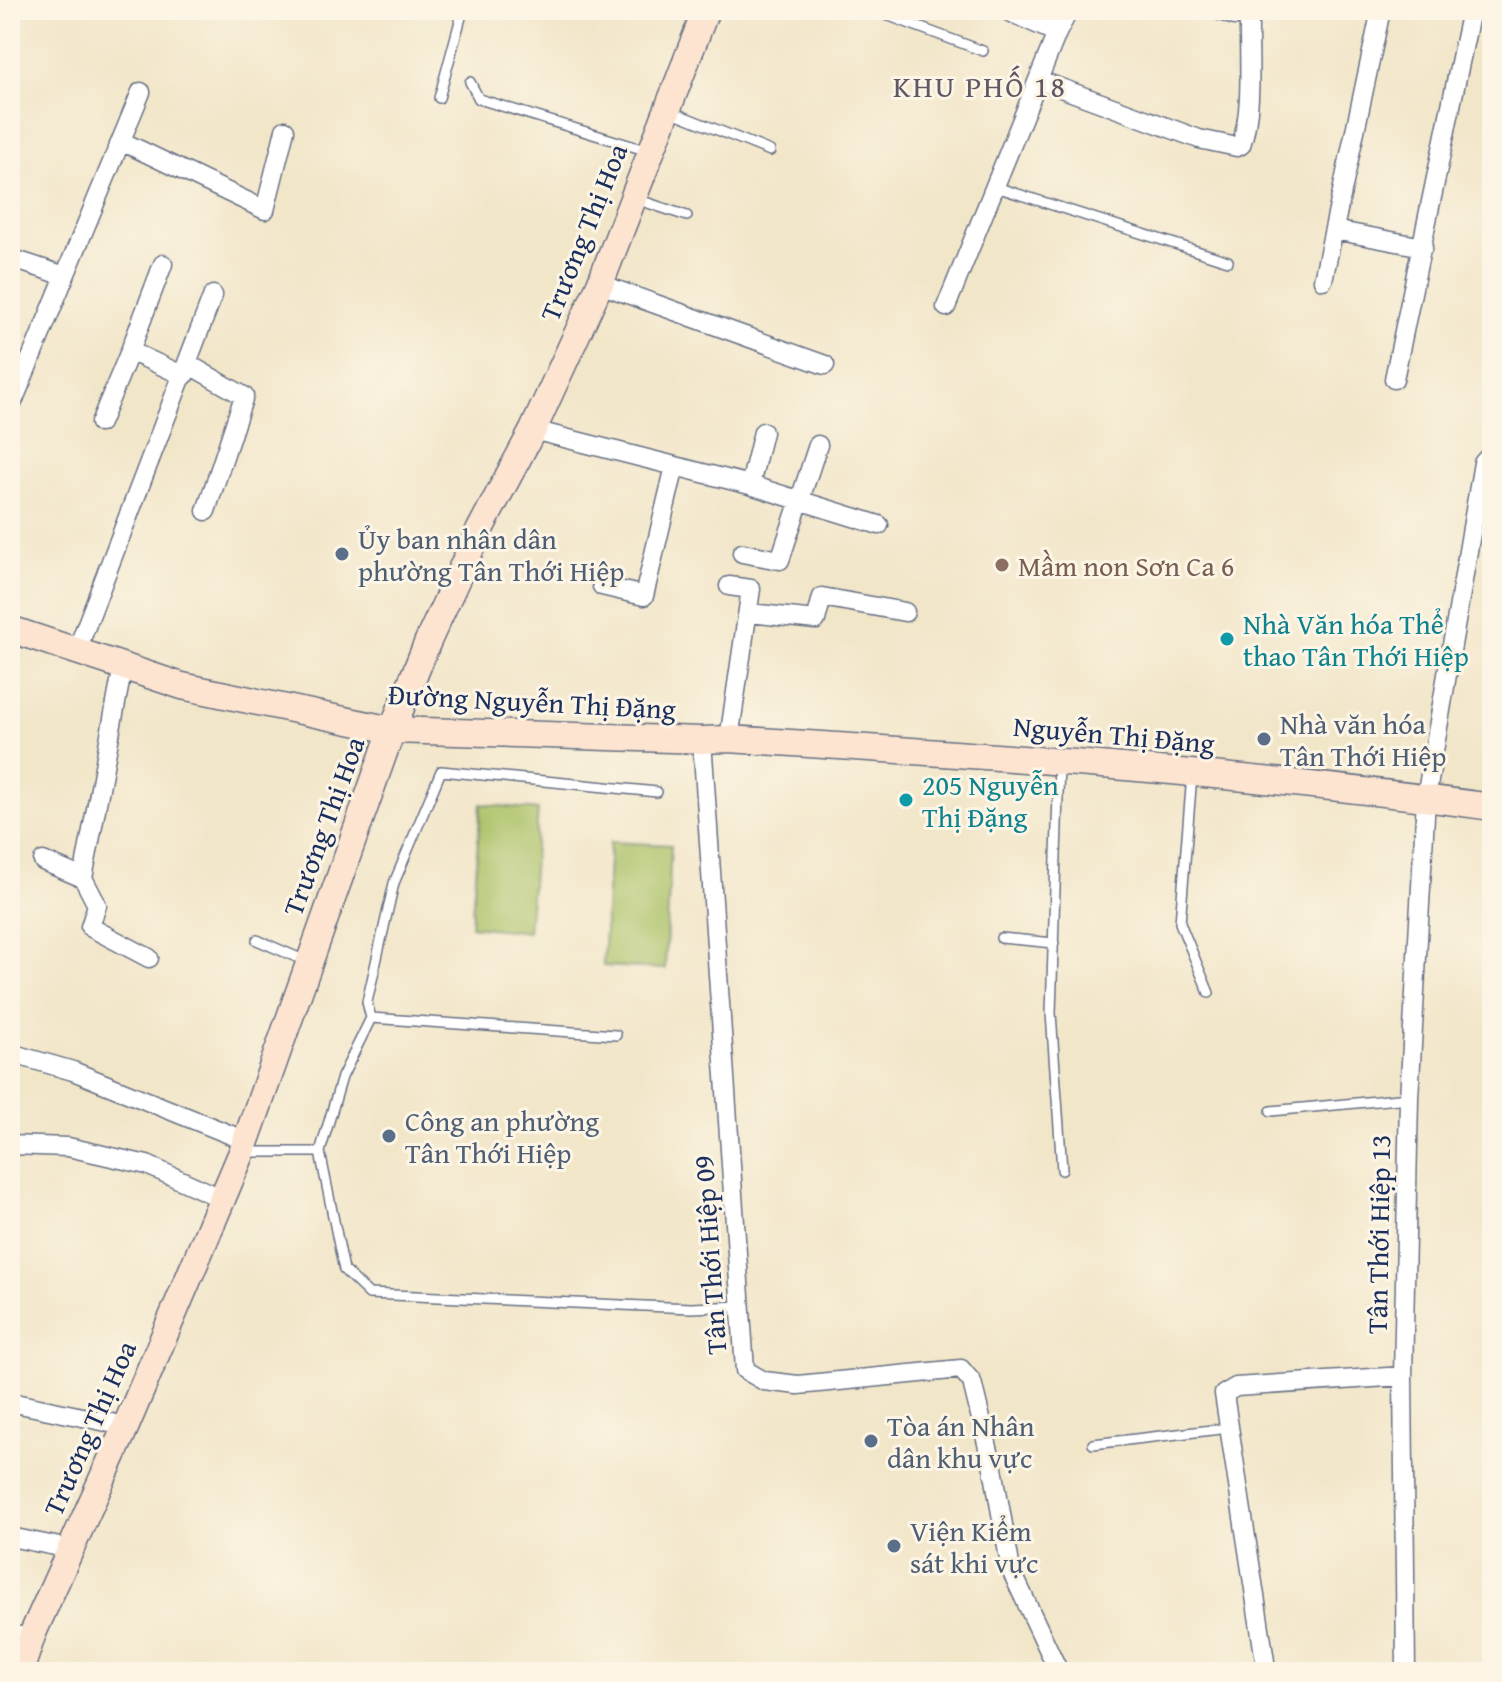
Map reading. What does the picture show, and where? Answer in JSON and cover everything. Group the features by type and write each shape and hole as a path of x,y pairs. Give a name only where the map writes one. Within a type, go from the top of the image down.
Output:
{"street":[{"name":"Trương Thị Hoa","path":"20,1672 21,1632 70,1549 126,1426 244,1146 392,730 428,641 478,533 533,430 600,284 706,10"},
{"path":"1005,10 1057,33"},
{"path":"946,307 1069,10"},
{"path":"1039,80 1199,139 1237,147 1244,137 1248,113 1250,12 1235,16 1218,10"},
{"path":"1323,280 1381,10"},
{"path":"1394,379 1471,10"},
{"path":"10,409 141,92"},
{"path":"121,141 265,210 285,130"},
{"path":"1334,230 1423,247"},
{"path":"10,258 65,276"},
{"path":"100,423 163,264"},
{"path":"600,284 825,365"},
{"path":"77,650 213,295"},
{"path":"130,351 186,370 244,396 206,511"},
{"path":"533,430 750,485 879,525"},
{"path":"750,485 763,432"},
{"path":"742,553 780,560 818,445"},
{"name":"Tân Thới Hiệp 13","path":"1406,1672 1403,1376 1409,1098 1426,798 1483,463 1492,453"},
{"path":"602,586 644,596 675,466"},
{"path":"729,586 751,589 729,739"},
{"path":"749,613 816,620 822,597 905,612"},
{"name":"Đường Nguyễn Thị Đặng","path":"10,629 182,686 392,730 729,739"},
{"path":"123,666 83,878 97,905 90,927 149,958"},
{"name":"Nguyễn Thị Đặng","path":"729,739 1192,771 1492,807"},
{"name":"Tân Thới Hiệp 09","path":"702,740 745,1370 764,1381 798,1385 961,1369 972,1382 993,1468 1011,1570 1059,1672"},
{"path":"43,861 83,878"},
{"path":"10,1053 73,1071 244,1146"},
{"path":"10,1145 68,1147 147,1165 223,1199"},
{"path":"1265,1661 1224,1394 1236,1387 1403,1376"},
{"path":"10,1402 126,1426"},
{"path":"10,1537 70,1549"}],"lane":[{"path":"439,98 463,10"},
{"path":"873,10 983,51"},
{"path":"470,82 479,99 651,152"},
{"path":"667,109 770,151"},
{"path":"996,187 1228,261"},
{"path":"633,198 687,216"},
{"path":"1059,760 1051,1013 1062,1170"},
{"path":"657,792 441,771 394,883 367,1002 371,1018 342,1077 320,1152 344,1270 369,1294 691,1308 741,1306"},
{"path":"1192,771 1180,923 1209,993"},
{"path":"1001,938 1054,943"},
{"path":"257,940 308,962"},
{"path":"371,1018 616,1035"},
{"path":"1271,1111 1409,1098"},
{"path":"244,1146 320,1152"},
{"path":"1093,1444 1229,1428"}],"green space":[{"path":"481,804 538,810 528,932 471,926"},
{"path":"610,842 671,845 665,969 603,966"}],"place":[{"name":"Ủy ban nhân dân phường Tân Thới Hiệp","path":"342,554"},
{"name":"Mầm non Sơn Ca 6","path":"1002,565"},
{"name":"Nhà Văn hóa Thể thao Tân Thới Hiệp","path":"1227,639"},
{"name":"Nhà văn hóa Tân Thới Hiệp","path":"1264,739"},
{"name":"205 Nguyễn Thị Đặng","path":"906,800"},
{"name":"Công an phường Tân Thới Hiệp","path":"389,1136"},
{"name":"Tòa án Nhân dân khu vực","path":"871,1441"},
{"name":"Viện Kiểm sát khi vực","path":"894,1546"}],"district":[{"name":"KHU PHỐ 18","path":"980,86"}]}
